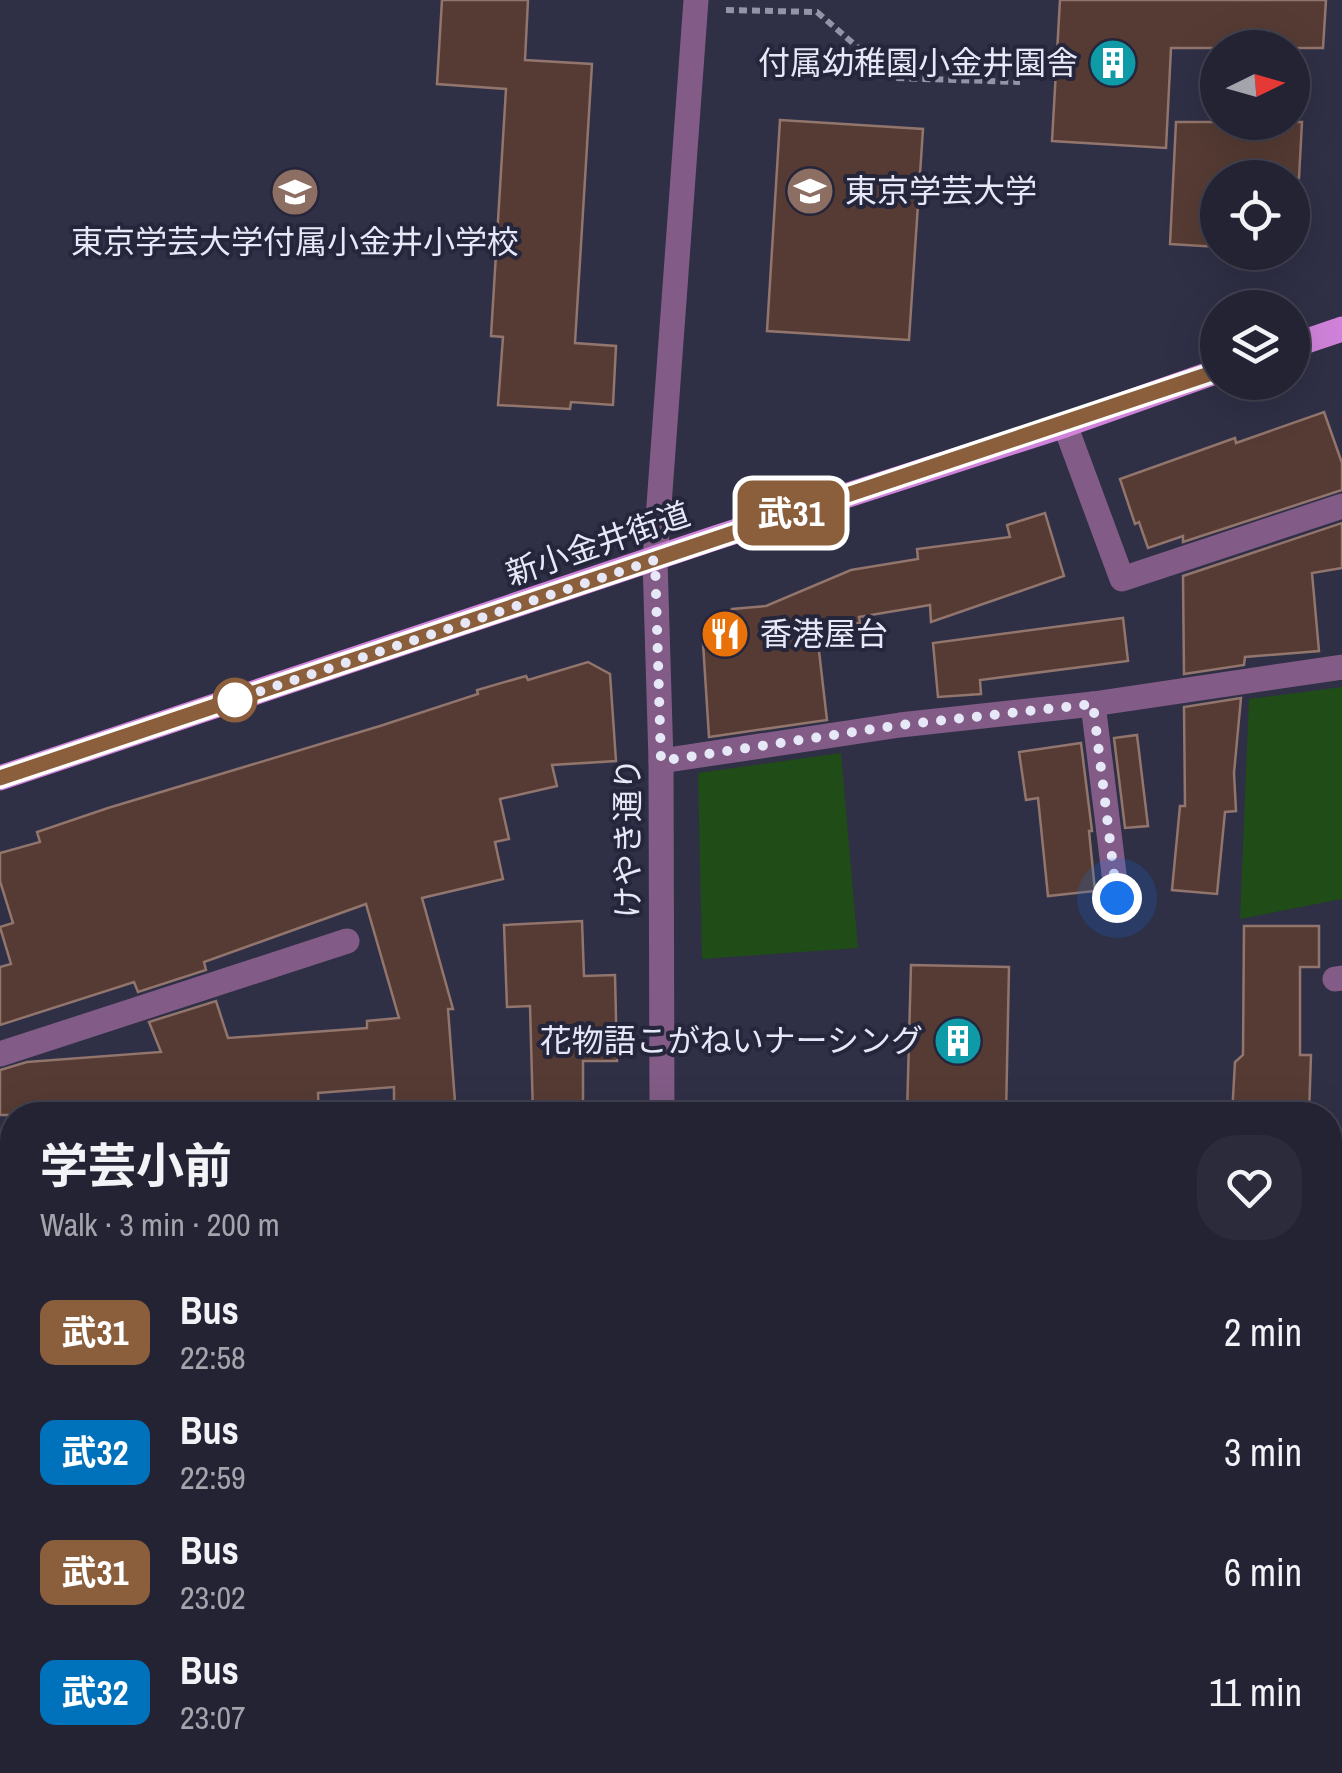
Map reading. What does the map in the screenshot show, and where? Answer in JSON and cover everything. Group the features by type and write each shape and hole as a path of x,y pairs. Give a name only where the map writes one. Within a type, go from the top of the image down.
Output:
{"main road":[{"path":"1310,340 1342,329"},
{"name":"新小金井街道","path":"0,778 1200,377"}],"street":[{"name":"けやき通り","path":"662,1102 661,761 655,560 695,5"},
{"path":"1065,425 1122,579 1342,506"},
{"path":"661,761 1342,667"},
{"path":"1093,704 1117,898"},
{"path":"0,1054 347,940"}],"path":[{"path":"695,5 817,12 893,78 1020,82"}],"green space":[{"path":"1342,687 1342,899 1240,919 1249,699"},
{"path":"841,753 858,948 702,959 698,773"}],"building":[{"path":"442,0 528,0 525,60 592,64 575,343 616,346 613,405 571,402 570,409 498,405 503,337 491,336 506,89 437,84"},
{"name":"付属幼稚園小金井園舎","path":"1060,0 1326,0 1323,48 1310,48 1310,30 1200,30 1200,48 1171,48 1166,148 1052,141"},
{"path":"780,120 923,129 909,340 767,331"},
{"path":"1176,122 1200,122 1200,140 1301,140 1300,160 1200,160 1200,246 1170,244"},
{"path":"1324,412 1342,463 1342,490 1183,542 1183,536 1148,548 1139,522 1135,524 1120,479 1235,438 1236,443"},
{"path":"1045,513 1064,576 931,622 930,605 859,617 860,623 810,627 819,651 827,720 709,737 703,643 732,609 766,606 851,570 918,559 917,549 1010,537 1007,525"},
{"path":"1342,523 1342,568 1312,573 1319,651 1245,657 1244,665 1184,674 1183,576"},
{"path":"1123,618 1128,661 980,680 981,694 938,697 933,643"},
{"path":"588,662 610,674 616,761 552,765 557,786 500,799 509,839 495,842 503,879 422,898 453,1009 448,1009 455,1102 394,1102 394,1087 318,1093 318,1102 0,1102 0,1070 27,1062 161,1052 149,1022 216,1001 228,1038 367,1028 367,1021 399,1018 366,904 204,962 206,970 138,992 134,982 0,1025 0,967 11,964 0,927 13,923 0,881 0,853 40,842 37,832 108,808 380,726 478,694 477,690 526,676 528,680"},
{"path":"1241,698 1234,773 1236,811 1225,812 1217,894 1172,890 1180,806 1185,806 1184,707"},
{"path":"1137,735 1148,826 1125,828 1114,738"},
{"path":"1081,743 1095,891 1048,896 1038,798 1026,800 1019,752"},
{"path":"582,921 584,976 615,975 617,1061 583,1061 583,1102 533,1102 530,1006 507,1007 504,925"},
{"path":"1244,926 1319,926 1319,967 1300,967 1300,1055 1311,1055 1309,1102 1233,1102 1235,1062 1243,1055"},
{"name":"花物語こがねいナーシング","path":"911,965 1009,967 1006,1102 907,1102"}],"bus line":[{"name":"武31","path":"0,778 1200,377"}],"place":[{"name":"付属幼稚園小金井園舎","path":"1113,63"},
{"name":"東京学芸大学","path":"810,191"},
{"name":"東京学芸大学付属小金井小学校","path":"295,192"},
{"name":"香港屋台","path":"725,634"},
{"name":"花物語こがねいナーシング","path":"958,1041"}],"route":[{"path":"235,700 222,704 655,560 661,761 900,725 1093,704 1117,898"}]}
